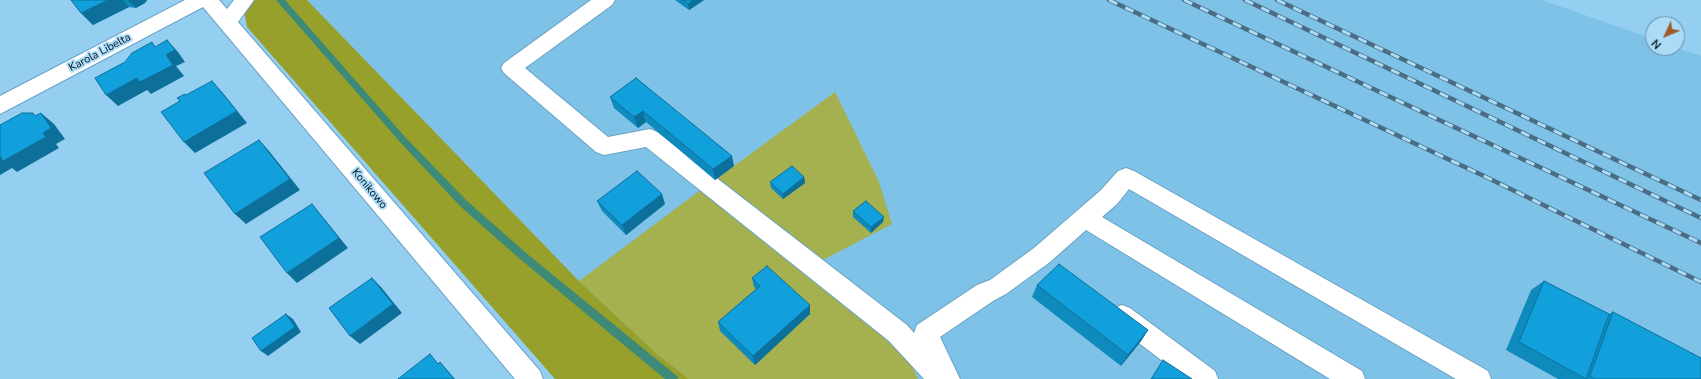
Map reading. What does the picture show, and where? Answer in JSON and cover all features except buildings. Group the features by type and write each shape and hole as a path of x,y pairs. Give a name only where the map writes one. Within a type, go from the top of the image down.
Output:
{"street":[{"name":"Karola Libelta","path":"0,106 201,0"},
{"name":"Konikowo","path":"208,0 531,379"},
{"path":"227,23 244,0"},
{"path":"605,0 511,68 604,146 650,138 898,333 940,379"},
{"path":"948,379 926,333 985,293 998,287 1042,255 1109,197 1126,177 1479,379"},
{"path":"1085,218 1353,379"},
{"path":"1042,255 1061,270"},
{"path":"1105,303 1206,379"}],"shaded area":[{"path":"307,0 1542,0 1645,36 1645,56 1685,56 1685,51 1701,56 1701,379 918,379 911,364 806,271 835,92 579,281"}],"green space":[{"path":"249,0 307,0 579,281 657,354 689,379 555,379 247,27 244,11"},
{"path":"835,92 879,182 892,224 821,261 715,180"},
{"path":"702,189 890,336 911,364 918,379 689,379 657,354 579,281"}],"waterway":[{"path":"280,0 403,140 464,204 523,256 673,379"}],"railway":[{"path":"1109,0 1484,176 1701,282"},
{"path":"1184,0 1701,243"},
{"path":"1245,0 1701,218"},
{"path":"1277,0 1701,200"}]}
